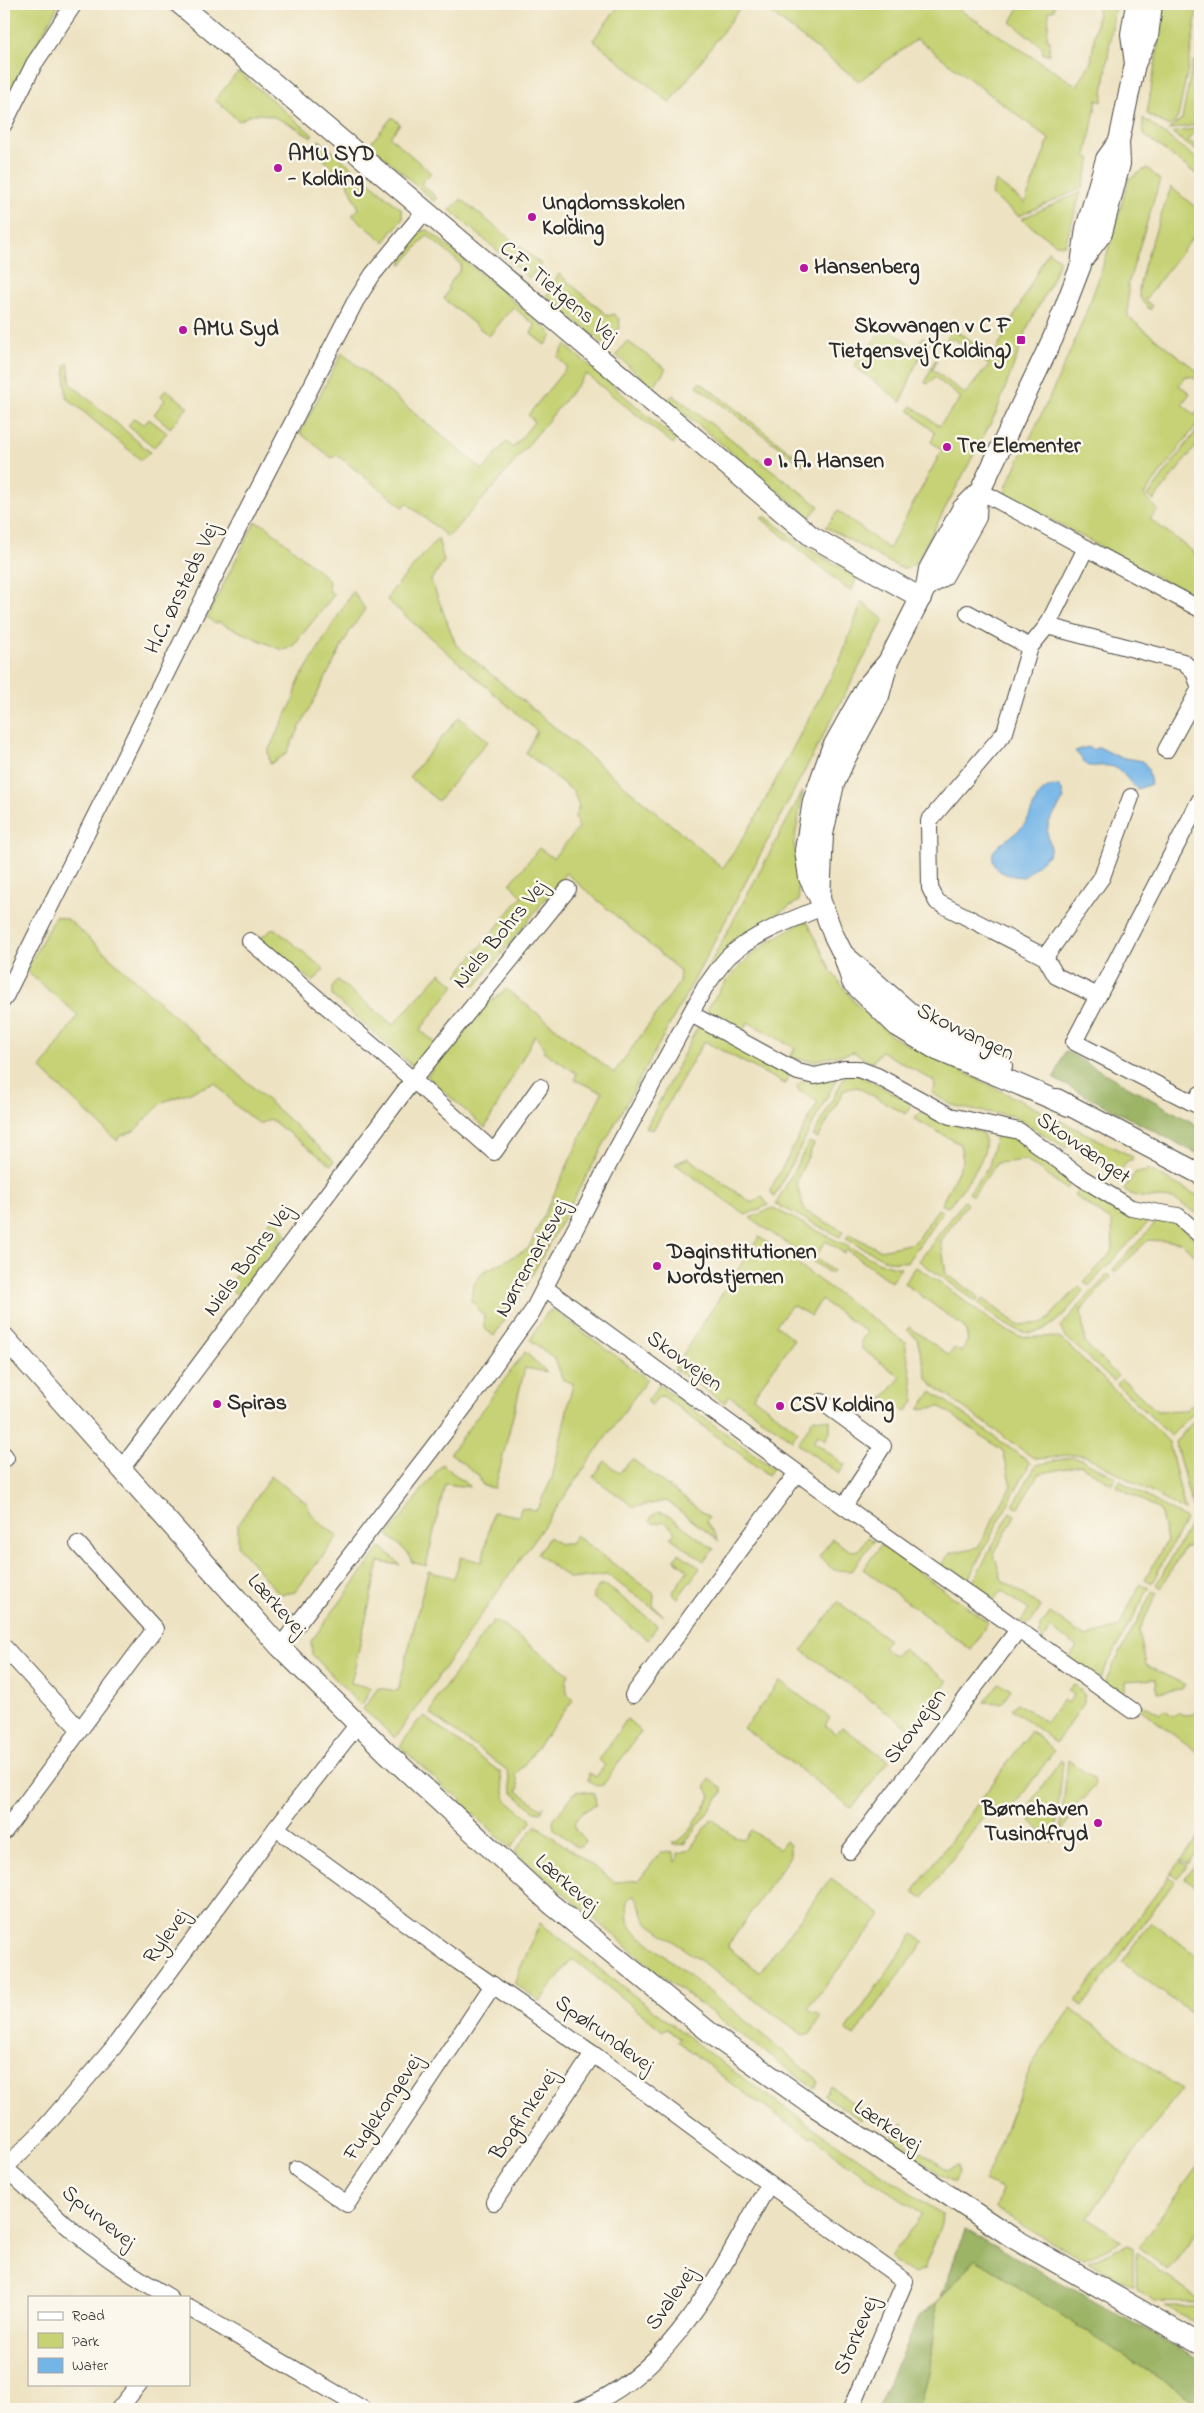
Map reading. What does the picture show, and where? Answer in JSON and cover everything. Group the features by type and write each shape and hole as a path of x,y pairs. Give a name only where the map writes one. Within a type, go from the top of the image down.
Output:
{"street":[{"path":"4,124 34,64 74,4"},
{"name":"C.F. Tietgens Vej","path":"180,4 424,212 811,536 923,592"},
{"name":"Skovvangen","path":"1135,64 1131,34 1136,4"},
{"name":"Skovvangen","path":"1152,4 1148,37 1135,64 1119,140 1120,164 1102,233 1083,259 1053,338 978,494 962,509 929,569 923,592 888,662 879,696 845,759 826,810 823,834 822,903 844,954 911,1014 1069,1106 1200,1174"},
{"name":"H.C. Ørsteds Vej","path":"4,999 244,515 354,302 373,274 424,212"},
{"path":"978,494 1086,548 1200,609"},
{"path":"1086,548 1047,626 1030,647 1004,732 929,822 930,888 937,902 1045,957 1056,976 1098,996"},
{"path":"968,613 1030,647"},
{"path":"1047,626 1183,662 1194,672 1200,688 1166,750"},
{"path":"1045,957 1102,877 1131,797"},
{"path":"1200,800 1074,1042 1195,1104 1200,1094"},
{"name":"Niels Bohrs Vej","path":"122,1468 413,1080 568,889"},
{"name":"Nørremarksvej","path":"280,1647 514,1340 545,1288 613,1156 705,987 730,956 778,925 822,903"},
{"path":"250,941 494,1152 540,1088"},
{"name":"Skovvænget","path":"691,1014 798,1072 815,1076 844,1069 858,1069 877,1076 950,1116 1020,1131 1082,1178 1131,1208 1178,1216 1200,1235"},
{"name":"Skovvejen","path":"545,1288 797,1473 1133,1711"},
{"name":"Lærkevej","path":"4,1337 280,1647 388,1754 551,1904 718,2039 878,2150 1012,2238 1200,2344"},
{"path":"822,1402 883,1446 844,1506"},
{"path":"633,1695 797,1473"},
{"path":"4,1832 155,1629 78,1544"},
{"name":"Skovvejen","path":"850,1851 1018,1630"},
{"path":"4,1647 79,1729"},
{"name":"Rylevej","path":"4,2168 40,2134 113,2048 276,1828 358,1724"},
{"name":"Spølrundevej","path":"276,1828 493,1985 593,2054 769,2184 905,2281"},
{"name":"Fuglekongevej","path":"297,2169 347,2204 493,1985"},
{"name":"Bogfinkevej","path":"494,2202 593,2054"},
{"name":"Spurvevej","path":"4,2168 18,2178 71,2230 100,2252 167,2296"},
{"name":"Svalevej","path":"580,2409 621,2387 653,2361 678,2335 699,2305 769,2184"},
{"name":"Storkevej","path":"851,2409 905,2281"},
{"path":"190,2309 363,2409"},
{"path":"119,2409 137,2386"}],"green space":[{"path":"4,4 59,4 4,103"},
{"path":"613,4 743,4 670,103 593,40 617,8"},
{"path":"759,4 951,4 1077,86 1091,62 1099,4 1115,4 1102,102 1097,100 1086,156 1091,159 1082,188 1019,216 991,195 996,181 1025,203 1049,139 917,39 859,81"},
{"path":"1021,4 1055,4 1054,10 1049,11 1047,39 1050,40 1049,54 1043,54 1042,47 1011,22"},
{"path":"1165,4 1198,4 1178,117 1169,126 1147,114"},
{"path":"1193,61 1200,66 1200,124 1168,130 1182,119"},
{"path":"237,73 240,73 313,135 311,137 284,121 262,114 254,114 239,121 215,100"},
{"path":"392,117 400,124 390,137 431,173 421,183 437,198 434,201 370,144"},
{"path":"1143,118 1200,161 1200,177 1143,134"},
{"path":"1198,128 1188,140 1200,149 1200,154 1172,133"},
{"path":"319,140 401,209 403,218 384,242 352,215 359,209 344,174 341,171 337,173 314,149"},
{"path":"1147,168 1160,180 1128,284 1128,317 1200,373 1200,384 1193,377 1186,376 1179,385 1190,393 1182,404 1195,415 1200,408 1200,420 1144,495 1158,510 1150,519 1200,557 1200,600 1005,495 1007,485 1080,328 1104,263 1129,179"},
{"path":"1171,187 1200,211 1200,228 1145,300 1152,306 1150,310 1140,298 1140,284 1147,257"},
{"path":"1081,192 1065,245 1056,244 1021,219"},
{"path":"461,199 541,264 529,278 450,210"},
{"path":"428,230 549,331 552,336 545,345 531,334 535,325 513,307 489,336 444,299 449,289 447,287 460,270 461,264 427,235 402,265 400,255 421,231"},
{"path":"1048,251 1060,260 1048,289 1029,324 996,413 916,563 907,569 898,567 826,527 838,511 889,549 942,450 931,442 935,433 909,410 912,406 939,426 961,398 935,377 928,384 925,383 935,360 937,361 932,369 965,394 989,365 953,338 946,347 944,346 952,328 993,357"},
{"path":"559,274 608,316 614,314 619,319 620,327 605,345 546,296"},
{"path":"885,326 915,348 923,337 929,342 916,364 901,402 854,366"},
{"path":"627,341 666,369 653,387 616,355"},
{"path":"565,345 676,440 673,444 586,374 498,482 448,537 407,503 403,507 337,455 332,458 300,433 342,353 483,470 506,442 513,448 534,422 528,415 567,367 558,357"},
{"path":"68,363 71,384 150,452 141,460 66,397 65,366"},
{"path":"700,382 805,463 803,465 697,386"},
{"path":"166,389 188,407 170,428 154,414 165,400 161,396"},
{"path":"673,395 819,506 810,517 668,400"},
{"path":"134,418 144,425 149,419 167,433 154,447 128,426"},
{"path":"1200,426 1200,441 1154,500 1148,496"},
{"path":"766,517 804,546 857,577 851,592 761,518"},
{"path":"255,522 265,525 328,579 330,592 334,595 292,647 282,650 218,622 215,624 207,617"},
{"path":"438,538 444,561 431,580 456,645 723,868 755,819 841,658 862,602 884,620 693,982 527,1284 494,1336 484,1328 484,1316 471,1300 473,1286 483,1272 528,1249 602,1092 575,1080 576,1073 543,1051 545,1048 535,1035 485,1128 427,1076 487,996 493,1000 506,989 614,1073 679,983 680,971 566,873 476,986 457,975 522,896 510,884 539,848 553,858 578,829 575,816 579,807 574,792 526,753 537,731 387,600 391,592"},
{"path":"353,591 365,609 350,631 286,754 270,764 268,751 294,699 298,682"},
{"path":"459,717 488,741 438,801 409,777"},
{"path":"803,791 794,843 799,901 753,928 728,950 703,982 704,975"},
{"path":"55,916 69,920 334,1161 331,1165 270,1119 259,1124 235,1105 215,1083 163,1102 134,1131 120,1136 117,1141 41,1069 78,1015 26,971"},
{"path":"804,922 808,923 831,971 856,1004 893,1037 1133,1157 1131,1161 1129,1159 1119,1173 1072,1141 1066,1148 1013,1116 952,1105 932,1093 935,1087 934,1081 881,1051 872,1063 854,1052 813,1061 790,1058 795,1048 748,1022 742,1033 711,1015 707,1010 727,981 748,958 788,930"},
{"path":"274,928 324,969 313,982 259,939"},
{"path":"440,973 455,985 420,1030 436,1043 417,1070 332,996 332,987 337,980 393,1025"},
{"path":"705,1026 790,1072 785,1084 704,1041 653,1130 646,1128 697,1028"},
{"path":"1065,1051 1197,1125 1200,1118 1200,1155 1054,1079"},
{"path":"853,1072 909,1102 910,1107 906,1114 857,1087 844,1090 818,1139 813,1136 846,1074"},
{"path":"835,1077 836,1080 774,1197 770,1190 818,1102 799,1091 797,1086 800,1082 809,1079"},
{"path":"923,1110 958,1126 981,1132 985,1140 985,1150 975,1171 948,1207 941,1205 963,1161 960,1144 914,1119"},
{"path":"997,1131 1009,1132 1072,1183 1066,1189 1026,1160 997,1163 973,1196 969,1193 989,1166"},
{"path":"809,1142 814,1144 796,1182 805,1211 843,1231 840,1237 776,1204"},
{"path":"688,1158 752,1203 762,1196 768,1205 746,1215 675,1164"},
{"path":"1148,1169 1200,1197 1200,1215 1174,1199 1140,1197 1126,1192 1124,1189 1136,1172 1145,1172"},
{"path":"1081,1186 1155,1215 1089,1286 1084,1282 1113,1251 1112,1222 1074,1195"},
{"path":"964,1201 967,1204 941,1241 946,1274 978,1296 977,1302 919,1261"},
{"path":"773,1208 880,1263 901,1268 891,1282 847,1250 844,1253 826,1241 815,1258 833,1271 831,1274 750,1218"},
{"path":"938,1209 943,1212 907,1262 887,1261 846,1239 849,1234 880,1250 914,1243"},
{"path":"274,1215 286,1233 238,1295 228,1287"},
{"path":"1162,1216 1179,1224 1200,1244 1200,1260 1181,1242 1148,1240 1115,1272 1112,1270"},
{"path":"759,1237 905,1342 915,1400 906,1412 895,1403 888,1413 881,1401 901,1377 862,1349 861,1341 867,1332 821,1300 811,1316 792,1305 776,1325 794,1340 753,1397 798,1431 792,1440 730,1396 724,1403 674,1368"},
{"path":"916,1267 987,1318 1017,1336 1050,1337 1063,1340 1169,1442 1185,1511 1086,1456 1072,1454 1045,1459 1032,1457 931,1384 927,1378 917,1338 907,1330 909,1327 949,1355 954,1348 961,1352 968,1340 965,1328 904,1283"},
{"path":"1108,1274 1111,1277 1081,1310 1085,1343 1118,1376 1113,1381 1064,1335 1060,1327"},
{"path":"1079,1286 1084,1291 1063,1315 1045,1329 1036,1332 1014,1329 979,1304 982,1299 985,1300 1018,1325 1044,1323"},
{"path":"552,1309 647,1379 395,1738 363,1709 378,1688 398,1691 428,1571 454,1578 461,1557 482,1562 493,1512 519,1516 521,1508 537,1510 552,1478 573,1383 563,1380 555,1359 530,1340 547,1313"},
{"path":"525,1352 547,1372 525,1368 495,1488 483,1486 478,1475 450,1453"},
{"path":"1122,1379 1157,1411 1186,1410 1200,1396 1200,1406 1171,1436 1117,1384"},
{"path":"659,1385 773,1468 768,1475 663,1396 658,1397 652,1405 647,1402"},
{"path":"932,1391 1030,1463 966,1583 941,1565 950,1553 978,1547 1011,1486 1003,1451 941,1407 919,1409"},
{"path":"1200,1414 1200,1422 1195,1427 1194,1460 1200,1467 1200,1520 1194,1514 1175,1442"},
{"path":"814,1418 830,1420 830,1431 825,1440 818,1435 813,1441 845,1465 839,1474 798,1444"},
{"path":"1072,1457 1081,1459 1116,1478 1112,1484 1081,1465 1038,1474 1019,1508 1013,1506 1036,1465"},
{"path":"632,1459 709,1517 706,1521 719,1541 667,1501 634,1507 593,1477 605,1461 619,1473"},
{"path":"442,1464 470,1487 445,1484 426,1566 412,1562 408,1553 388,1535"},
{"path":"271,1476 307,1503 311,1514 338,1536 295,1592 280,1595 238,1547 238,1524"},
{"path":"1120,1481 1186,1519 1152,1583 1145,1579 1167,1540 1160,1510 1117,1486"},
{"path":"658,1512 666,1514 714,1549 704,1561 671,1538 675,1532 664,1521 654,1524 650,1520"},
{"path":"1010,1512 1015,1515 994,1554 1002,1580 1041,1607 1032,1621 1027,1624 1020,1622 1029,1610 1001,1591 992,1603 971,1586"},
{"path":"1192,1522 1200,1526 1200,1544 1184,1548 1161,1588 1156,1585"},
{"path":"575,1535 654,1594 653,1605 664,1616 607,1575 570,1579 537,1554 549,1537 559,1544 570,1544"},
{"path":"868,1537 874,1541 851,1571 834,1570 819,1557 832,1539 851,1551 859,1550"},
{"path":"881,1545 988,1622 971,1650 863,1569"},
{"path":"381,1547 400,1565 379,1562 351,1683 371,1688 363,1703 359,1704 312,1654 311,1641"},
{"path":"679,1553 700,1568 677,1599 672,1593 688,1570 674,1559"},
{"path":"1140,1584 1149,1588 1099,1680 1069,1659 1077,1646 1050,1628 1043,1640 1039,1633 1040,1627 1050,1613 1085,1637 1119,1627"},
{"path":"599,1586 607,1586 656,1624 657,1626 648,1640 594,1599 593,1594"},
{"path":"1153,1591 1157,1593 1139,1631 1146,1665 1185,1685 1182,1689 1157,1692 1156,1679 1125,1681 1125,1694 1122,1694 1104,1683"},
{"path":"838,1602 889,1640 883,1646 893,1656 903,1649 948,1681 910,1729 802,1650"},
{"path":"493,1621 498,1622 569,1674 566,1680 567,1694 573,1700 516,1775 519,1788 517,1791 542,1809 544,1806 541,1812 535,1811 513,1793 507,1770 432,1715 431,1712 437,1698"},
{"path":"780,1681 830,1718 825,1725 836,1734 842,1727 889,1761 852,1808 744,1728"},
{"path":"999,1683 1011,1690 1002,1703 984,1702"},
{"path":"1074,1684 1084,1694 1084,1703 1056,1743 1012,1709 1017,1703 1046,1722 1063,1700 1068,1703 1074,1695 1068,1690"},
{"path":"1200,1702 1200,1754 1136,1706 1140,1703 1160,1714 1165,1710 1173,1716 1177,1712 1184,1715 1194,1714"},
{"path":"425,1717 500,1772 506,1800 530,1819 531,1822 511,1848 459,1801 461,1799 453,1792 451,1794 400,1746 418,1721"},
{"path":"627,1719 641,1731 603,1785 597,1786 588,1780 589,1773 596,1777 605,1765 599,1760"},
{"path":"1031,1731 1054,1751 1006,1817 991,1807 923,1898 913,1892"},
{"path":"1061,1760 1063,1762 1055,1839 1052,1842 1031,1822 1027,1809"},
{"path":"1068,1760 1094,1779 1095,1785 1084,1799 1081,1799 1075,1806 1077,1808 1060,1833"},
{"path":"710,1779 722,1788 722,1793 684,1844 674,1845 672,1843 683,1838 689,1831 711,1796 705,1787"},
{"path":"582,1791 595,1794 596,1805 580,1815 576,1822 576,1831 586,1840 577,1847 554,1829 553,1821 575,1792"},
{"path":"712,1819 734,1837 744,1839 751,1830 779,1849 785,1841 790,1845 790,1856 727,1947 760,1972 831,1878 881,1915 808,2008 814,2014 816,2013 821,2017 811,2033 803,2035 648,1923 644,1918 637,1898 632,1896 627,1901 628,1921 633,1930 816,2078 818,2082 815,2089 661,1975 515,1852 535,1826 537,1826 615,1882 639,1880 661,1852 674,1853 675,1862 678,1860 678,1853 689,1850"},
{"path":"1200,1835 1200,1848 1188,1864 1182,1860 1181,1862 1187,1866 1177,1878 1172,1874 1169,1877 1175,1881 1083,2006 1076,2001"},
{"path":"1200,1859 1200,1889 1185,1878"},
{"path":"1151,1922 1200,1958 1200,2020 1122,1962"},
{"path":"540,1923 718,2060 802,2120 942,2214 941,2224 924,2270 913,2274 890,2258 922,2214 844,2162 813,2136 810,2138 733,2085 678,2041 680,2038 666,2028 663,2031 572,1958 540,2001 514,1983"},
{"path":"913,1934 924,1942 854,2036 846,2031"},
{"path":"1071,2009 1181,2089 1088,2217 1121,2241 1085,2259 1030,2230 996,2208 1002,2189 985,2181 1032,2064"},
{"path":"831,2086 864,2112 861,2120 824,2095"},
{"path":"903,2123 904,2137 907,2143 948,2170 958,2166 959,2174 954,2183 890,2141"},
{"path":"1200,2163 1200,2228 1168,2270 1138,2248"},
{"path":"965,2229 1200,2360 1200,2405 975,2259 941,2297"},
{"path":"1127,2244 1133,2248 1133,2287 1088,2262"},
{"path":"1136,2253 1200,2302 1154,2301 1137,2289"},
{"path":"975,2259 1200,2405 1200,2409 919,2409 932,2355 937,2303"},
{"path":"937,2303 932,2355 919,2409 877,2409 919,2315"},
{"path":"1165,2306 1200,2306 1200,2324"}],"water":[{"path":"1088,747 1092,750 1099,747 1119,757 1143,761 1148,769 1151,784 1138,789 1114,767 1088,766 1075,751"},
{"path":"1058,786 1062,791 1064,799 1049,822 1047,832 1051,848 1049,854 1024,877 1001,872 994,864 993,852 1023,826 1039,795 1050,787"}],"place":[{"name":"AMU SYD - Kolding","path":"278,168"},
{"name":"Ungdomsskolen Kolding","path":"532,217"},
{"name":"Hansenberg","path":"804,268"},
{"name":"AMU Syd","path":"183,330"},
{"name":"Skovvangen v C F Tietgensvej (Kolding)","path":"1021,340"},
{"name":"Tre Elementer","path":"947,447"},
{"name":"I. A. Hansen","path":"768,462"},
{"name":"Daginstitutionen Nordstjernen","path":"657,1266"},
{"name":"Spiras","path":"217,1404"},
{"name":"CSV Kolding","path":"780,1406"},
{"name":"Børnehaven Tusindfryd","path":"1098,1823"}]}
